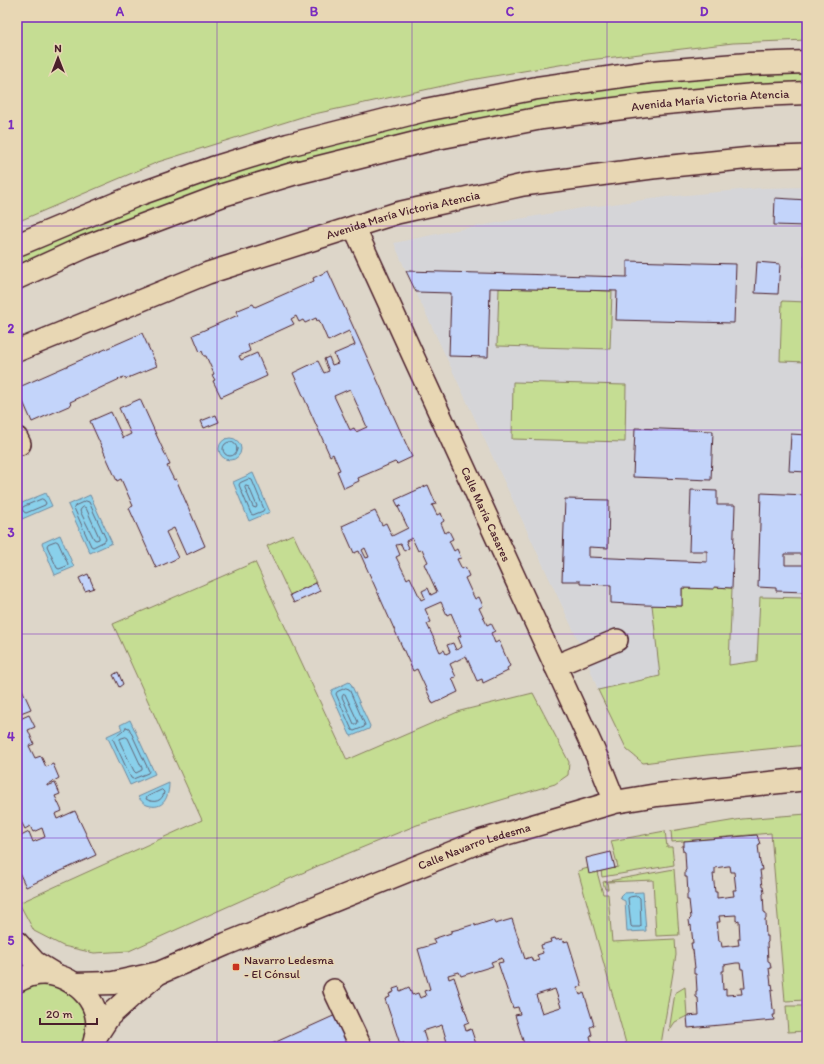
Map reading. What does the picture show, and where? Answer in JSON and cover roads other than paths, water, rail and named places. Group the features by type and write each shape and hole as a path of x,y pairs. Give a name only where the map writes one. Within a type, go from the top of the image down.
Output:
{"main road":[{"path":"17,245 137,195 213,168 288,144 425,110 537,88 650,72 748,64 807,62"},
{"name":"Avenida María Victoria Atencia","path":"17,278 85,247 223,195 296,173 432,138 542,118 647,105 754,95 807,93"},
{"name":"Calle Navarro Ledesma","path":"17,981 32,975 50,974 66,980 112,983 159,973 226,944 481,841 615,802 657,795 807,779"},
{"name":"Calle Navarro Ledesma","path":"94,1041 109,1016 130,996 159,973"},
{"path":"66,980 81,989 91,1002 96,1019 94,1041"}],"street":[{"name":"Avenida María Victoria Atencia","path":"17,351 208,273 397,212 523,185 652,168 752,158 807,156"},
{"name":"Calle María Casares","path":"354,227 597,757 615,802"},
{"path":"555,666 617,640"},
{"path":"17,942 35,962 66,980"},
{"path":"334,990 361,1047"}],"water":[{"path":"230,438 238,441 241,449 238,457 230,460 222,457 219,449 222,441"},
{"path":"253,473 270,512 249,521 233,482"},
{"path":"46,493 52,506 22,519 17,505"},
{"path":"90,495 112,543 90,553 68,505"},
{"path":"60,535 74,567 55,575 42,543"},
{"path":"349,682 370,726 369,729 352,736 350,735 331,693 332,690"},
{"path":"130,720 155,774 130,785 107,736 122,729 120,725"},
{"path":"169,783 167,797 158,806 143,803 138,797"},
{"path":"643,892 646,931 627,932 625,901 621,899 620,896 623,893"}],"place":[{"name":"Navarro Ledesma - El Cónsul","path":"236,967"}]}
